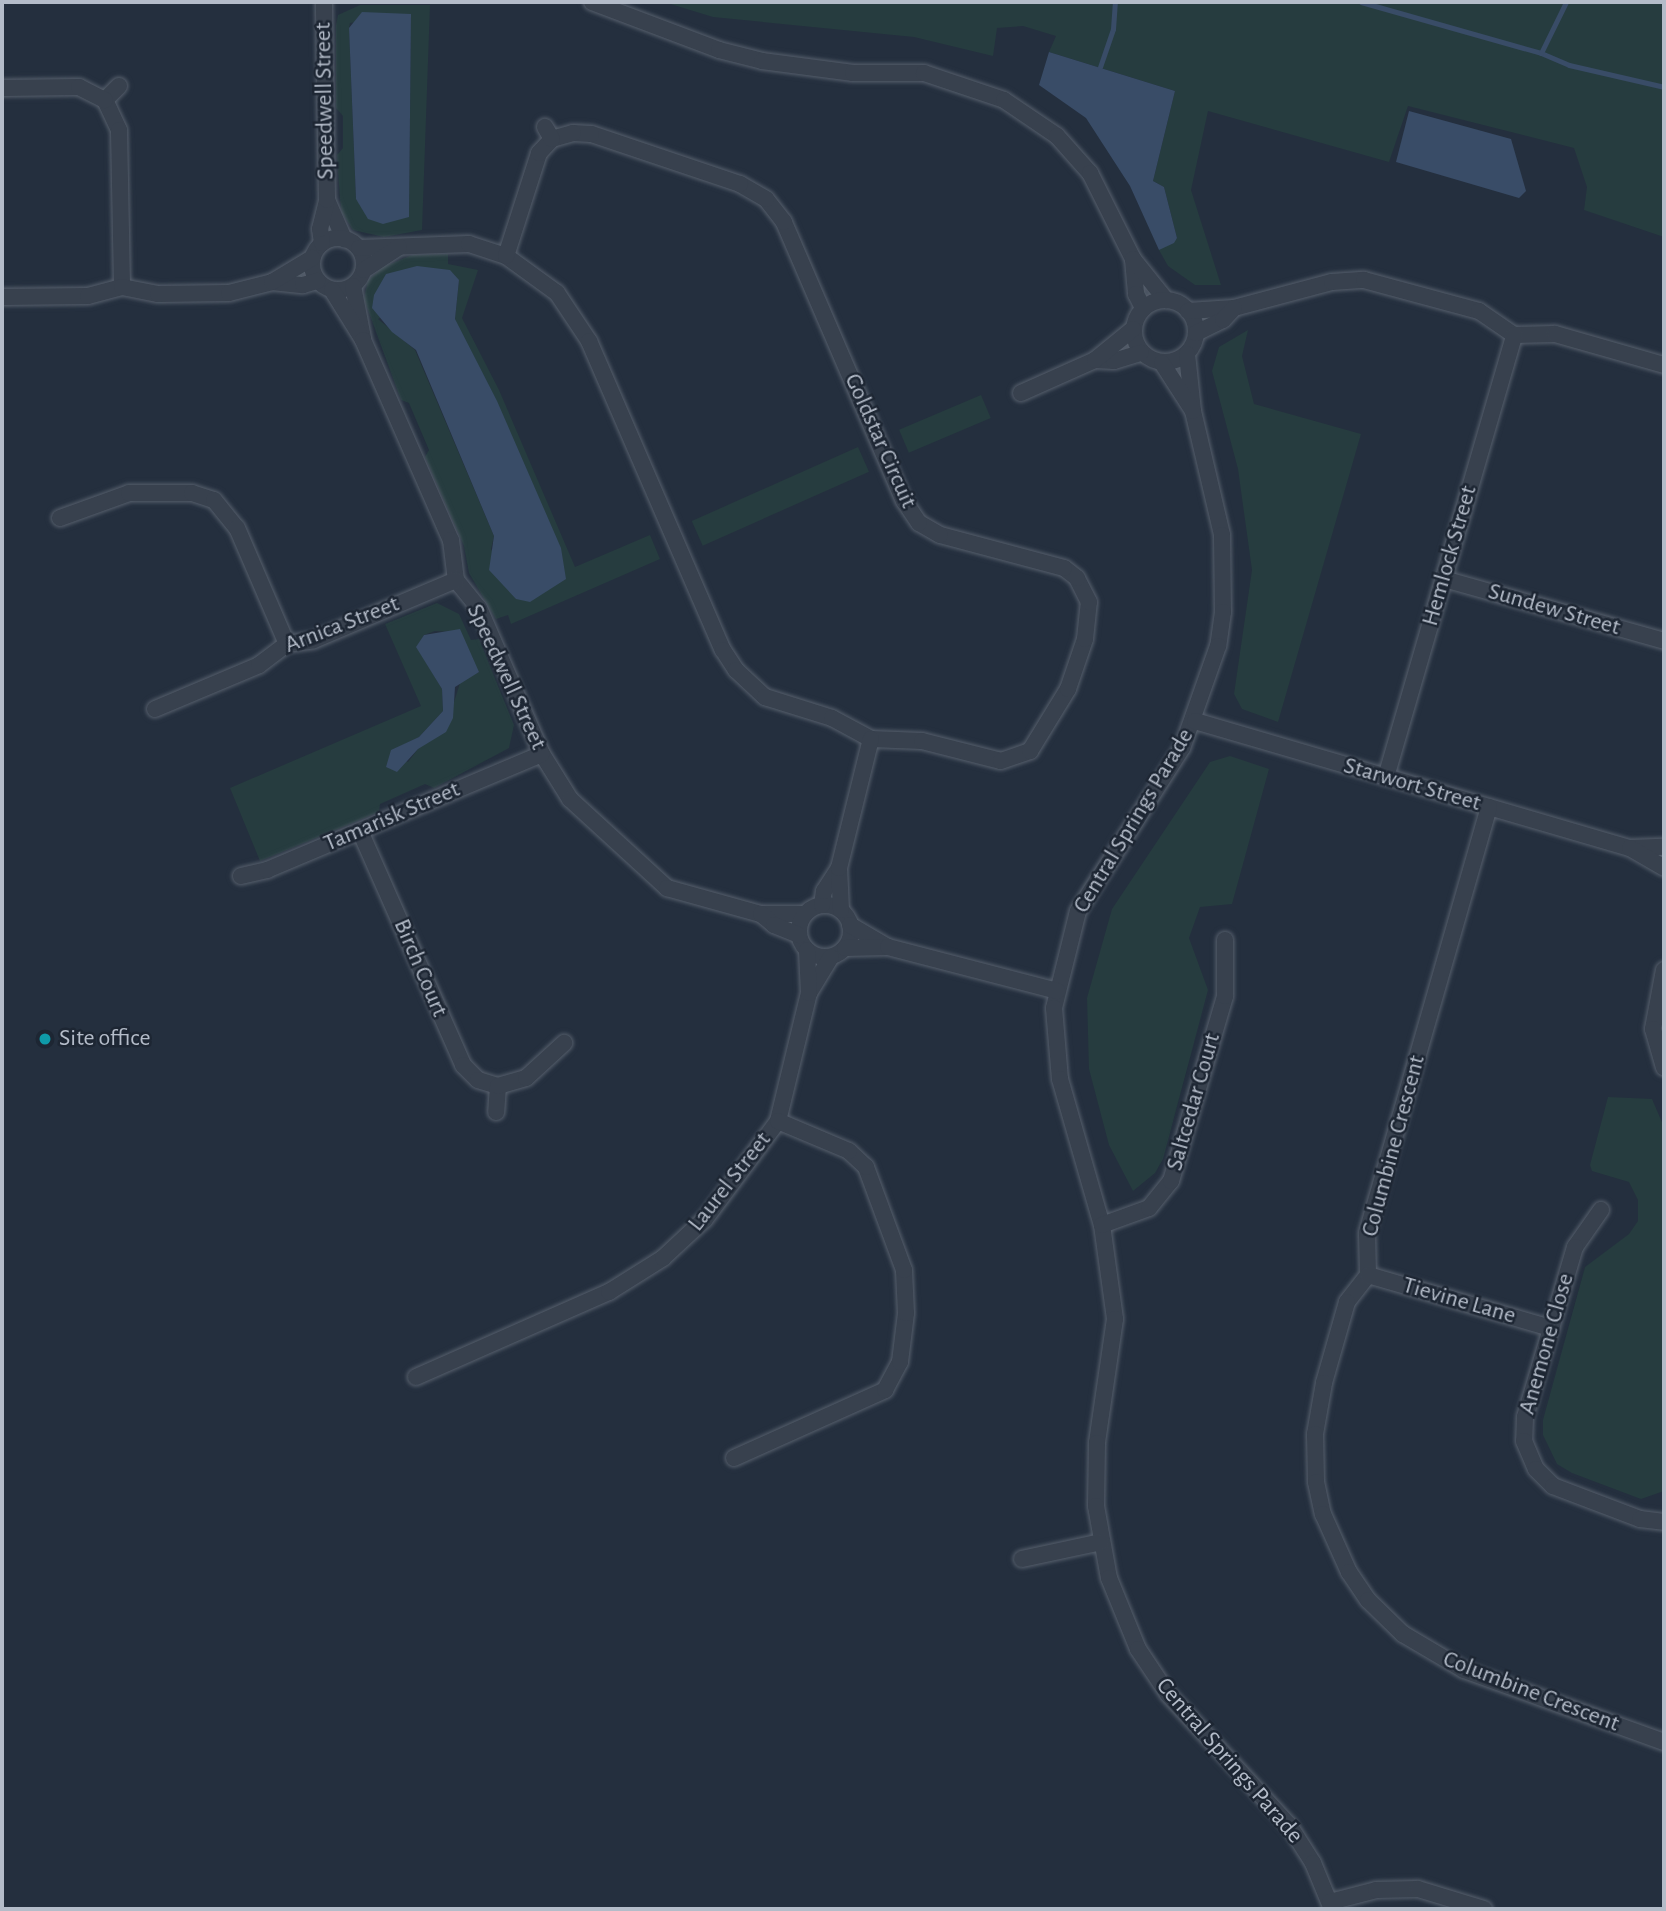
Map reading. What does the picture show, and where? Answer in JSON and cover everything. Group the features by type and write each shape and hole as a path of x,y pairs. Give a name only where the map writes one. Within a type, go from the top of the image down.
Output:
{"street":[{"name":"Speedwell Street","path":"322,243 320,229 327,200 324,2"},
{"path":"599,3 719,50 762,61 830,71 924,73 1004,100 1074,152 1106,198 1133,259 1166,300 1188,311 1234,308 1332,282 1364,280 1479,311 1514,335 1555,334 1664,365"},
{"path":"105,100 119,86"},
{"path":"2,88 79,87 105,100 119,130 122,286"},
{"name":"Goldstar Circuit","path":"359,248 452,242 506,256 541,277 581,323 729,661 765,697 832,718 871,739 922,741 1001,761 1030,751 1062,701 1085,639 1090,610 1082,585 1064,568 940,535 919,523 904,501 784,222 766,200 740,184 591,134 548,133 506,256"},
{"name":"Speedwell Street","path":"327,200 344,239"},
{"path":"2,297 88,296 122,286 158,294 229,293 272,282 317,282 332,290 353,286 363,270 359,248 344,239 322,243 312,257 272,282"},
{"name":"Goldstar Circuit","path":"363,270 399,247"},
{"path":"312,257 317,282"},
{"path":"1133,259 1136,294 1143,308"},
{"name":"Speedwell Street","path":"353,286 363,340"},
{"name":"Speedwell Street","path":"332,290 363,340 451,540 456,580 479,608 541,754 570,799 657,881 679,892 761,914 804,914"},
{"path":"1021,393 1095,360 1133,329 1143,308 1166,300"},
{"path":"1095,360 1114,361 1142,353 1162,363 1186,354 1196,333 1223,320 1234,308"},
{"path":"1188,311 1196,333"},
{"path":"1133,329 1142,353"},
{"name":"Hemlock Street","path":"1386,777 1514,335"},
{"name":"Central Springs Parade","path":"1186,354 1193,411 1216,498 1224,576 1217,646 1195,721 1156,793 1077,911 1057,991 1055,1027 1060,1079 1102,1225 1115,1339 1097,1443 1096,1506 1101,1542 1124,1619 1151,1670 1289,1825 1331,1906"},
{"name":"Central Springs Parade","path":"1162,363 1193,411"},
{"path":"60,518 129,493 192,493 214,500 237,528 286,643"},
{"name":"Sundew Street","path":"1444,579 1664,641"},
{"name":"Arnica Street","path":"155,709 259,665 286,643 314,640 456,580"},
{"name":"Starwort Street","path":"1195,721 1630,848 1664,868"},
{"path":"871,739 839,868 841,910 850,925 877,937 888,947"},
{"name":"Tamarisk Street","path":"241,876 267,870 541,754"},
{"name":"Columbine Crescent","path":"1489,807 1367,1233 1368,1275 1344,1311 1315,1434 1316,1482 1323,1514 1357,1585 1403,1634 1443,1660 1664,1742"},
{"name":"Birch Court","path":"360,831 463,1065 478,1080 498,1086"},
{"name":"Starwort Street","path":"1630,848 1664,846"},
{"path":"822,905 824,891 839,868"},
{"path":"841,910 822,905 804,914 803,943 838,953 888,947 1057,991"},
{"name":"Speedwell Street","path":"761,914 803,943"},
{"path":"838,953 850,925"},
{"name":"Saltcedar Court","path":"1102,1225 1149,1208 1171,1181 1225,996 1225,940"},
{"name":"Laurel Street","path":"416,1377 571,1311 663,1258 705,1219 778,1121 809,993 803,943"},
{"name":"Laurel Street","path":"809,993 838,953"},
{"path":"1664,970 1653,1016 1664,1067"},
{"path":"496,1112 498,1086 526,1078 564,1043"},
{"path":"734,1458 877,1396 897,1372 903,1338 906,1281 866,1167 849,1151 778,1121"},
{"name":"Anemone Close","path":"1601,1210 1575,1247 1525,1417 1524,1441 1531,1462 1552,1486 1640,1519 1664,1522"},
{"name":"Tievine Lane","path":"1368,1275 1551,1328"},
{"path":"1022,1559 1101,1542"},
{"path":"1331,1906 1399,1888 1436,1892 1484,1909"}],"green space":[{"path":"664,2 1664,2 1664,237 1584,210 1587,187 1574,148 1408,106 1389,162 1208,111 1191,190 1221,285 1195,285 1168,266 1159,250 1177,238 1164,187 1153,181 1175,91 1049,52 1056,36 1023,26 997,28 993,56 914,37 713,17"},
{"path":"360,5 430,5 422,230 384,237 353,230 342,213 337,155 343,148 343,116 336,108 338,15","holes":["411,14 409,217 356,199 349,28 350,23"]},
{"path":"448,254 448,264 478,270 462,318 499,390 575,567 650,535 660,559 511,624 508,615 496,619 469,573 464,546 425,457 429,450 409,403 401,400 364,299 368,280 383,267 412,255","holes":["459,280 455,319 516,599 491,549 494,536 415,350 378,319"]},
{"path":"1248,330 1242,356 1254,404 1361,434 1278,722 1242,709 1234,694 1252,570 1238,469 1212,371 1219,347"},
{"path":"981,395 991,418 909,453 899,430"},
{"path":"858,447 869,472 703,546 692,521"},
{"path":"437,603 459,614 471,640 479,639 514,725 509,748 434,788 425,784 380,804 379,812 260,861 230,788 421,706 385,624","holes":["435,631 453,632 479,672 461,680 454,702 408,762 391,751 419,737 443,711 442,689 417,647 424,635"]},
{"path":"1230,756 1269,769 1232,904 1200,907 1189,938 1208,990 1163,1159 1155,1173 1133,1191 1109,1145 1089,1069 1087,998 1112,909 1210,762"},
{"path":"1608,1097 1652,1099 1664,1127 1664,1491 1641,1499 1572,1473 1557,1464 1543,1435 1543,1420 1585,1267 1629,1234 1638,1221 1638,1200 1629,1182 1592,1171 1590,1165"}],"water":[{"path":"362,12 411,14 409,217 383,224 368,219 356,199 349,28"},
{"path":"1049,52 1175,91 1153,181 1164,187 1177,238 1174,243 1159,250 1130,186 1086,118 1039,85"},
{"path":"1409,111 1511,139 1526,191 1519,198 1396,162"},
{"path":"417,266 450,270 459,280 455,319 497,401 561,548 566,579 530,602 516,599 489,570 494,536 416,350 392,332 372,308 374,295 386,274"},
{"path":"460,629 479,672 455,687 453,718 446,732 418,749 397,772 386,767 391,750 419,737 443,711 442,689 416,647 424,635"}],"waterway":[{"path":"1100,67 1113,29 1115,2"},
{"path":"1361,2 1541,53 1569,65 1664,87"},
{"path":"1541,53 1566,2"}],"place":[{"name":"Site office","path":"45,1039"}]}
